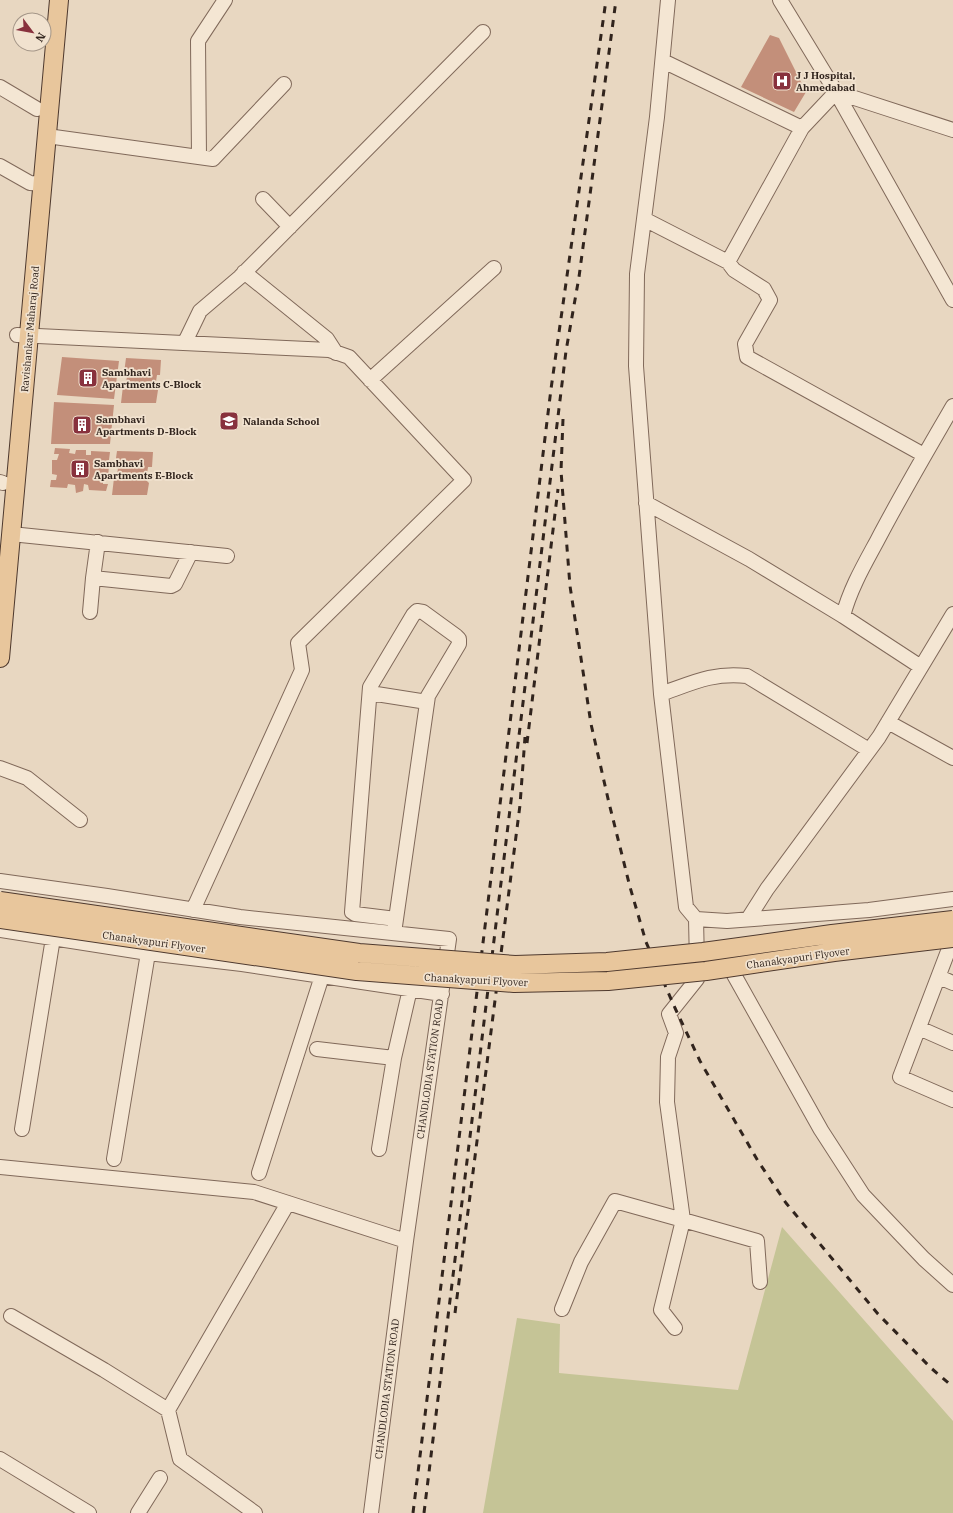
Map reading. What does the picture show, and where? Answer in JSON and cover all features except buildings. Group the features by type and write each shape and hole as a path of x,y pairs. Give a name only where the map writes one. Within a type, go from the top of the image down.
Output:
{"main road":[{"path":"46,12 47,0"},
{"name":"Ravishankar Maharaj Road","path":"37,184 47,136 59,0"},
{"name":"Ravishankar Maharaj Road","path":"0,658 11,534 23,335 37,184 37,109 42,52"},
{"name":"Ravishankar Maharaj Road","path":"0,519 2,482 23,335"},
{"name":"Chanakyapuri Flyover","path":"0,901 359,953 515,964 607,962 703,952 832,934 953,920"},
{"name":"Chanakyapuri Flyover","path":"0,919 357,971 514,983 608,981 706,971 834,952 952,943"}],"street":[{"path":"199,157 198,41 225,0"},
{"path":"668,0 657,117 637,274 636,366 660,694 686,907 696,920 697,979 669,1014 676,1033 668,1057 667,1102 683,1220 661,1310 675,1328"},
{"path":"780,0 836,92 953,300"},
{"path":"182,343 186,340 200,311 244,272 290,227 483,32"},
{"path":"662,61 802,128"},
{"path":"47,136 213,159 284,84"},
{"path":"0,87 37,109"},
{"path":"728,262 802,128 836,92"},
{"path":"836,92 953,130"},
{"path":"0,166 37,184"},
{"path":"263,199 290,227"},
{"path":"644,219 728,262 734,270 764,289 770,300 745,344 747,357 924,455"},
{"path":"370,380 494,268"},
{"path":"244,272 327,338 336,353"},
{"path":"23,335 329,350 349,357 464,480 298,643 302,670 193,910"},
{"path":"843,616 847,600 860,573 924,455 953,406"},
{"path":"646,503 749,559 843,616 920,667"},
{"path":"11,534 227,556"},
{"path":"90,612 98,542"},
{"path":"93,578 171,586 175,584 179,578 191,552"},
{"path":"394,933 428,696 459,644 459,639 456,636 423,612 418,611 413,615 370,687 352,912 355,914 396,919"},
{"path":"748,919 767,889 869,750 888,722 920,667 952,619"},
{"path":"660,694 710,676 731,674 747,676 869,750"},
{"path":"370,693 427,702"},
{"path":"888,722 953,758"},
{"path":"0,768 27,778 80,820"},
{"path":"0,881 240,917 449,939 442,994"},
{"path":"696,920 727,921 869,910 953,900"},
{"name":"CHANDLODIA STATION ROAD","path":"0,930 148,953 242,964 442,994 406,1240 371,1513"},
{"path":"22,1129 53,938"},
{"path":"697,979 952,943 900,1077 953,1100"},
{"path":"114,1159 148,953"},
{"path":"733,973 821,1130 863,1195 924,1259 953,1285"},
{"path":"258,1173 322,976"},
{"path":"939,977 953,983"},
{"path":"379,1149 394,1058 410,989"},
{"path":"919,1028 953,1043"},
{"path":"317,1049 394,1058"},
{"path":"0,1168 254,1192 406,1240"},
{"path":"562,1309 581,1262 615,1201 757,1241 760,1282"},
{"path":"255,1513 180,1459 168,1410 288,1203"},
{"path":"10,1316 104,1370 168,1410"},
{"path":"0,1459 89,1513"},
{"path":"138,1513 160,1478"}],"shaded area":[{"path":"782,1227 953,1421 953,1513 483,1513 517,1318 560,1324 559,1373 738,1390"}],"railway":[{"path":"413,1513 551,389 606,0"},
{"path":"424,1513 566,351 579,277 616,0"},
{"path":"563,419 561,471 570,586 591,724 630,887 646,942 700,1061 758,1161 786,1203 878,1314 931,1368 953,1387"},
{"path":"527,743 558,489"},
{"path":"455,1313 520,805 525,737"}],"place":[{"name":"J J Hospital, Ahmedabad","path":"782,81"},
{"name":"Sambhavi Apartments C-Block","path":"88,378"},
{"name":"Nalanda School","path":"229,421"},
{"name":"Sambhavi Apartments D-Block","path":"82,425"},
{"name":"Sambhavi Apartments E-Block","path":"80,469"}]}
